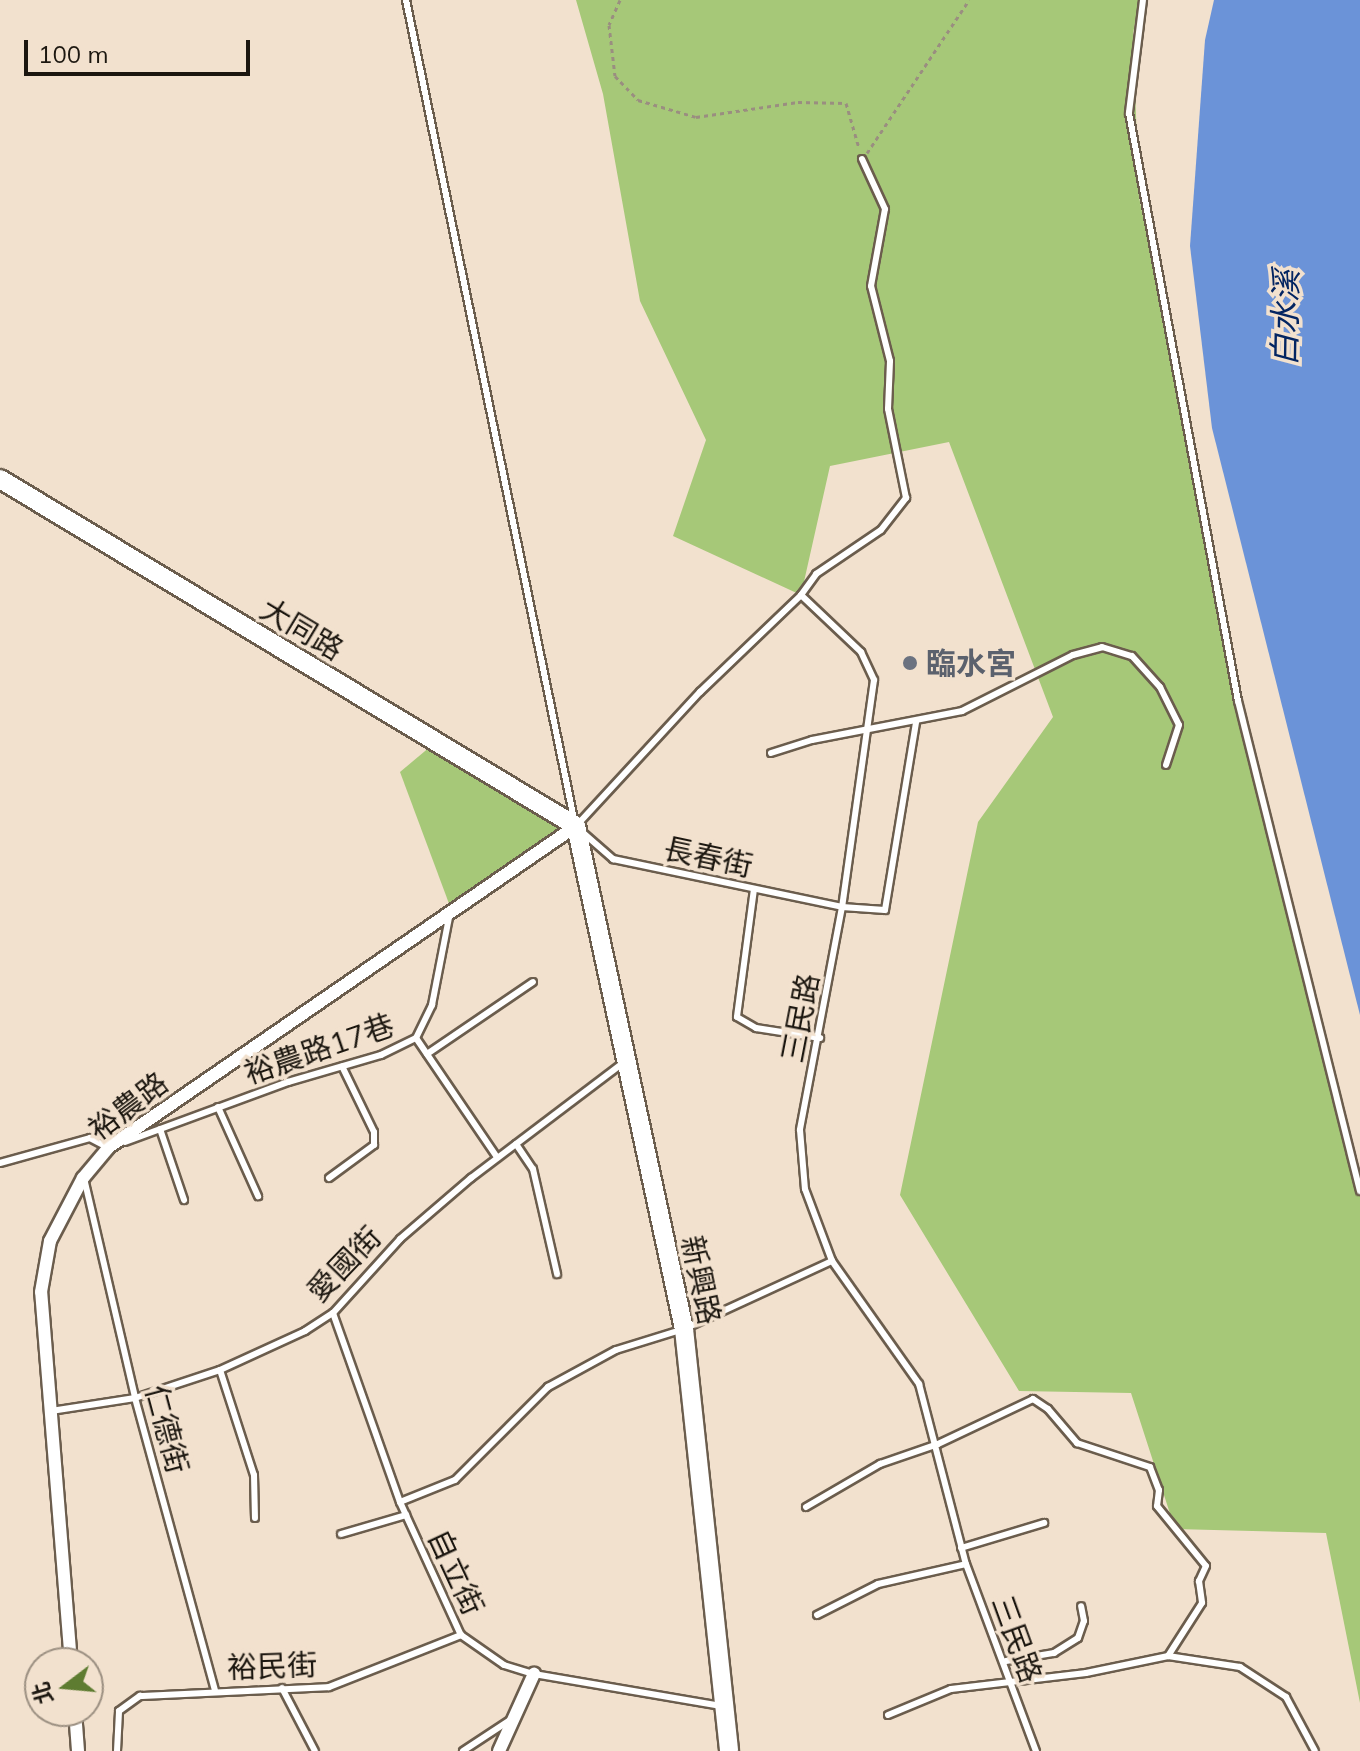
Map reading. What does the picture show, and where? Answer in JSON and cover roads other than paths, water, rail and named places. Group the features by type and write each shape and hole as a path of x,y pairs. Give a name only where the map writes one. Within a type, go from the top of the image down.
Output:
{"street":[{"name":"大同路","path":"0,479 576,826"},
{"name":"裕農路","path":"70,1647 41,1292 50,1241 83,1178 109,1147 451,909 576,826"},
{"name":"新興路","path":"576,826 684,1329 729,1751"},
{"path":"499,1751 534,1674"},
{"path":"76,1727 78,1751"}],"lane":[{"path":"406,0 576,826"},
{"path":"1143,0 1129,113 1131,128 1238,701 1360,1191"},
{"path":"576,826 700,692 801,595 816,574 881,530 906,498 888,409 890,361 871,286 885,209 862,159"},
{"name":"三民路","path":"801,595 861,652 874,680 842,907 820,1038 800,1130 805,1189 832,1261 919,1384 938,1444 966,1564 1006,1661 1036,1751"},
{"path":"771,753 868,728 916,722 962,711 1073,655 1102,647 1132,656 1160,687 1179,725 1166,765"},
{"name":"長春街","path":"576,826 613,859 842,907 885,910 916,722"},
{"path":"754,889 737,1017 756,1028 820,1038"},
{"name":"裕農路17巷","path":"109,1147 416,1038 440,978 451,909"},
{"path":"427,1054 533,982"},
{"path":"416,1038 497,1157"},
{"name":"愛國街","path":"50,1411 135,1398 220,1370 305,1331 333,1313 400,1239 497,1157 626,1061"},
{"path":"329,1178 374,1145 374,1132 342,1066"},
{"path":"218,1107 258,1196"},
{"path":"160,1129 184,1200"},
{"path":"0,1163 90,1138 109,1147"},
{"path":"516,1144 533,1169 557,1274"},
{"name":"仁德街","path":"83,1178 135,1398 215,1690"},
{"path":"400,1502 455,1480 548,1387 616,1350 684,1329 832,1261"},
{"name":"自立街","path":"333,1313 400,1502 461,1635 504,1665 534,1674 724,1707"},
{"path":"220,1370 254,1475 255,1518"},
{"path":"806,1507 880,1464 938,1444 1033,1399 1048,1409 1077,1443 1150,1467 1159,1490 1157,1506 1206,1566 1199,1581 1202,1603 1168,1656"},
{"path":"341,1534 406,1515"},
{"path":"961,1548 1044,1523"},
{"path":"817,1615 878,1584 966,1564"},
{"path":"1006,1661 1054,1653 1078,1638 1084,1621 1081,1606"},
{"name":"裕民街","path":"117,1751 117,1720 125,1702 157,1691 329,1687 461,1635"},
{"path":"888,1715 951,1689 1010,1679 1086,1673 1168,1656 1240,1667 1286,1697 1315,1751"},
{"path":"282,1688 315,1751"},
{"path":"463,1751 481,1734 512,1719"}],"water":[{"name":"白水溪","path":"1214,0 1360,0 1360,1015 1212,428 1190,246 1205,40"}],"place":[{"name":"臨水宮","path":"910,663"}]}
